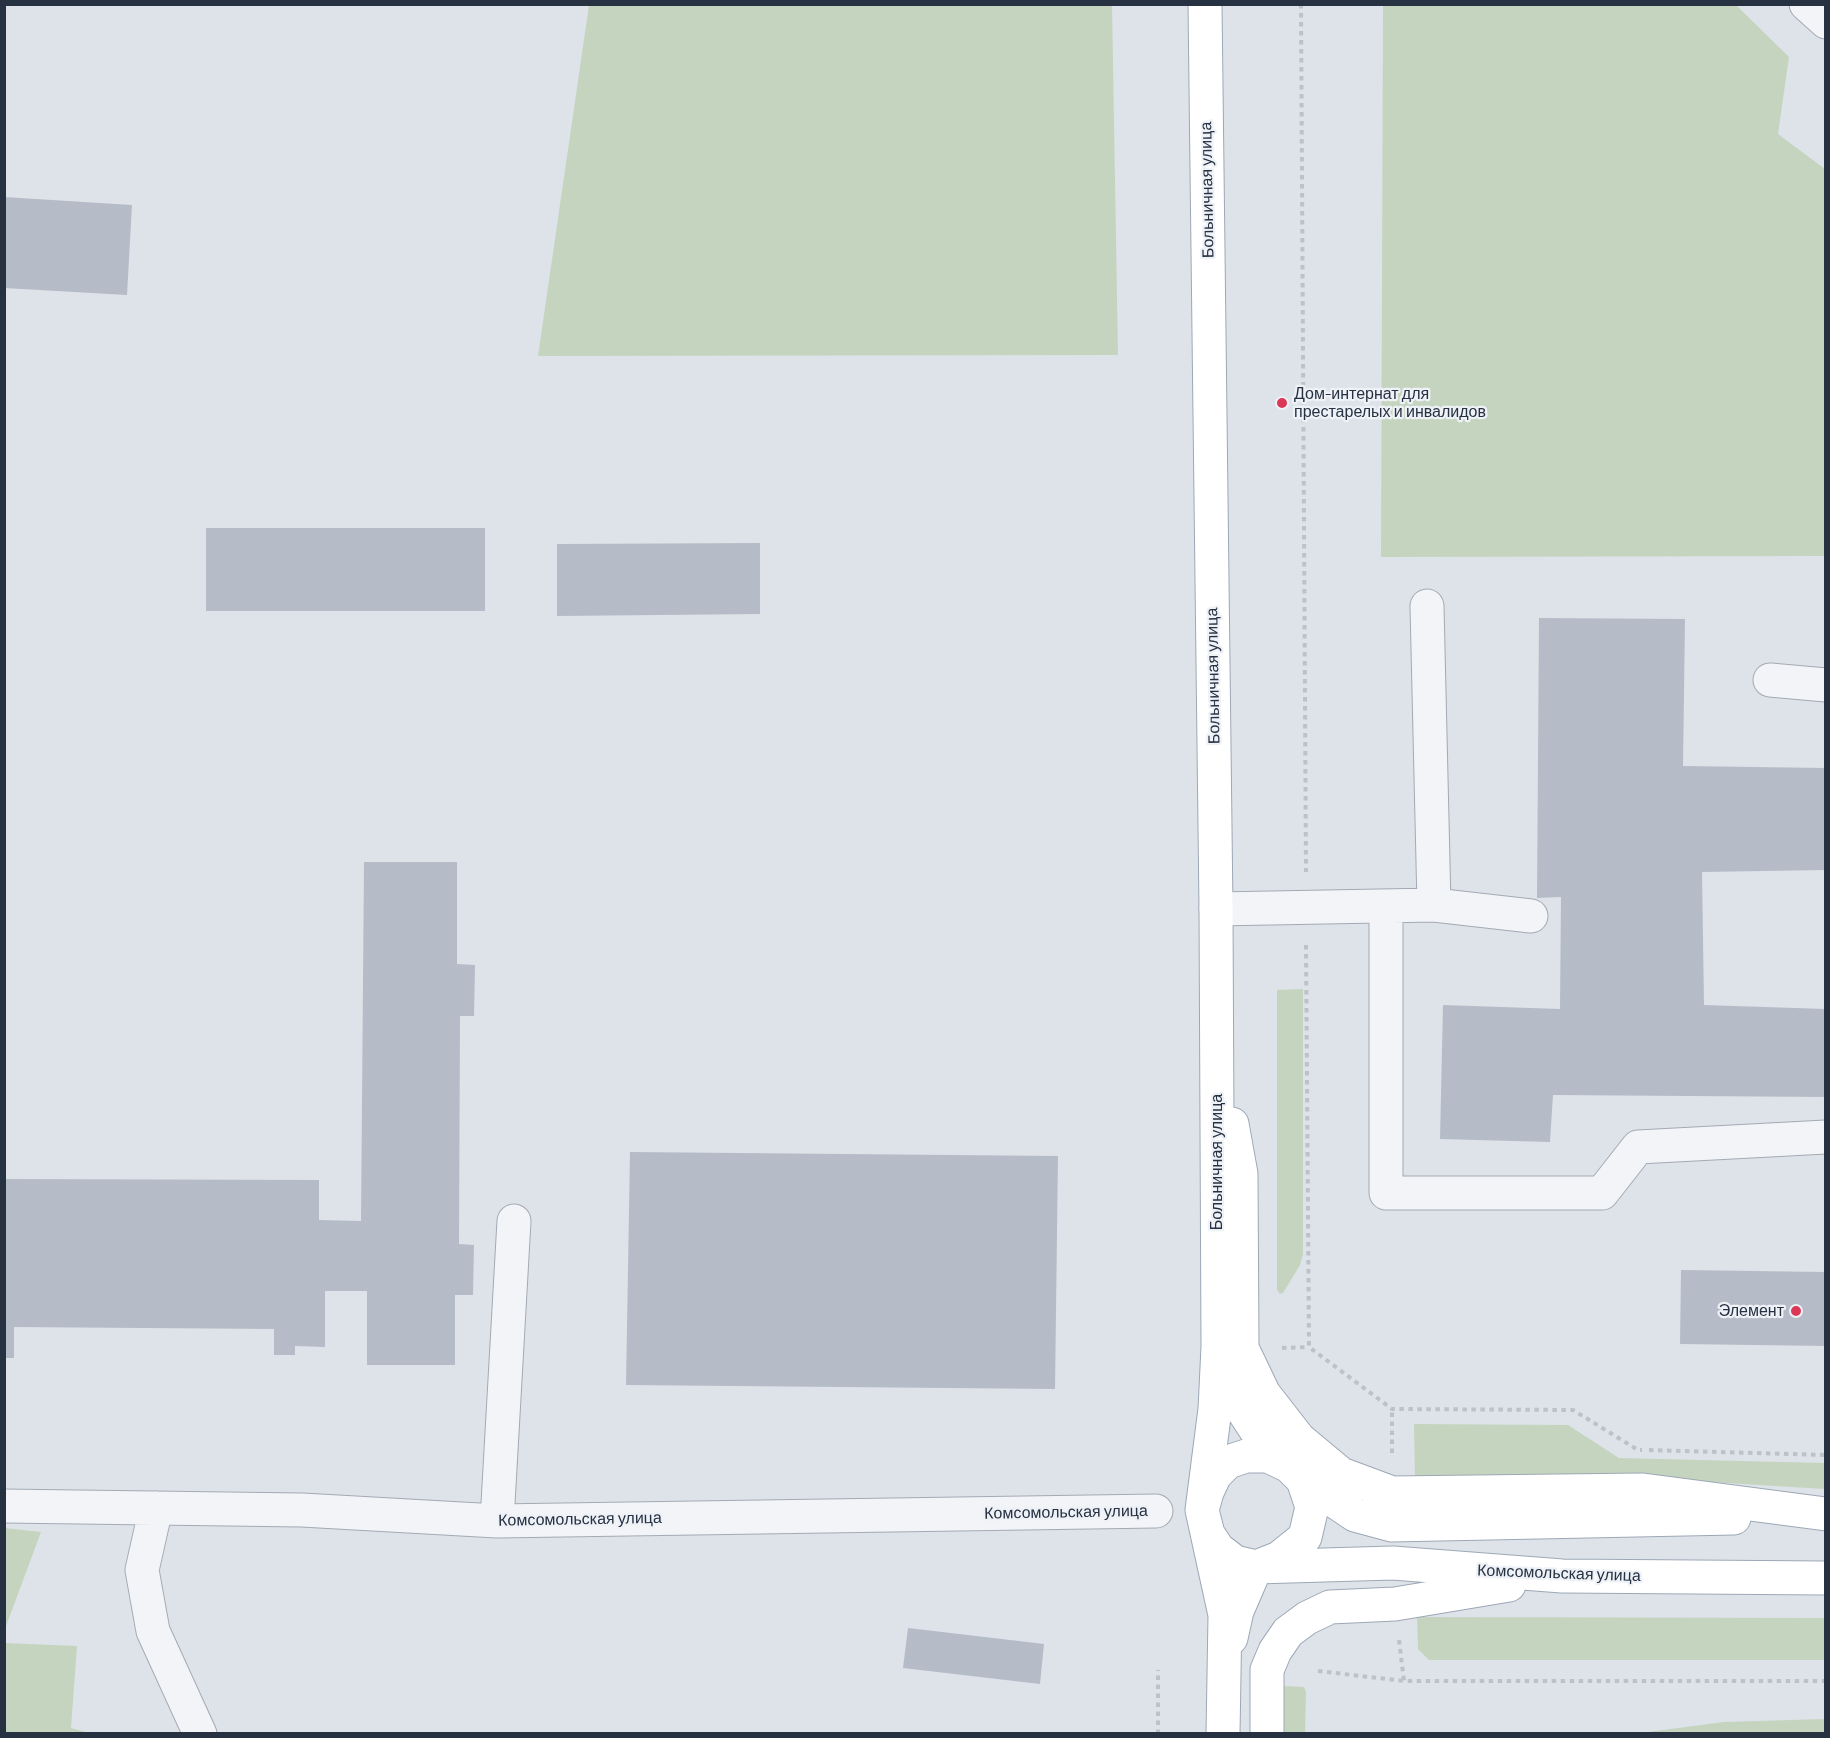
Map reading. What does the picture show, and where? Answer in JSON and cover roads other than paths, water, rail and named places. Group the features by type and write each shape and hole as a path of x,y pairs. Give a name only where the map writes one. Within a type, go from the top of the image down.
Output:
{"main road":[{"name":"Больничная улица","path":"1205,4 1216,909 1218,1347 1215,1408 1202,1510 1224,1615 1223,1734"},
{"path":"1216,1041 1241,1174 1242,1348 1264,1394 1299,1439 1341,1474 1392,1493 1643,1490 1826,1515"},
{"name":"Больничная улица","path":"1202,1510 1208,1534 1218,1549 1235,1562 1256,1567 1279,1558 1305,1537 1312,1507 1296,1473 1257,1432 1236,1400 1218,1347"},
{"path":"1202,1510 1215,1475 1228,1462 1246,1456 1268,1456 1355,1515 1392,1525 1826,1515"},
{"name":"Комсомольская улица","path":"1256,1567 1393,1563 1562,1576 1826,1578"},
{"name":"Больничная улица","path":"1224,1670 1237,1611 1256,1567"},
{"path":"1267,1734 1267,1670 1275,1651 1288,1632 1307,1618 1330,1607 1395,1604 1562,1576"}],"lane":[{"path":"1806,4 1826,22"},
{"path":"1427,606 1434,905"},
{"path":"1770,680 1826,685"},
{"path":"1216,909 1434,905 1531,916"},
{"path":"1386,906 1386,1193 1602,1193 1638,1147 1826,1137"},
{"path":"497,1521 514,1221"},
{"name":"Комсомольская улица","path":"4,1506 302,1510 497,1521 1156,1511"},
{"path":"156,1508 142,1570 153,1631 200,1734"}],"place":[{"name":"Дом-интернат для престарелых и инвалидов","path":"1282,403"},
{"name":"Элемент","path":"1796,1311"}]}
